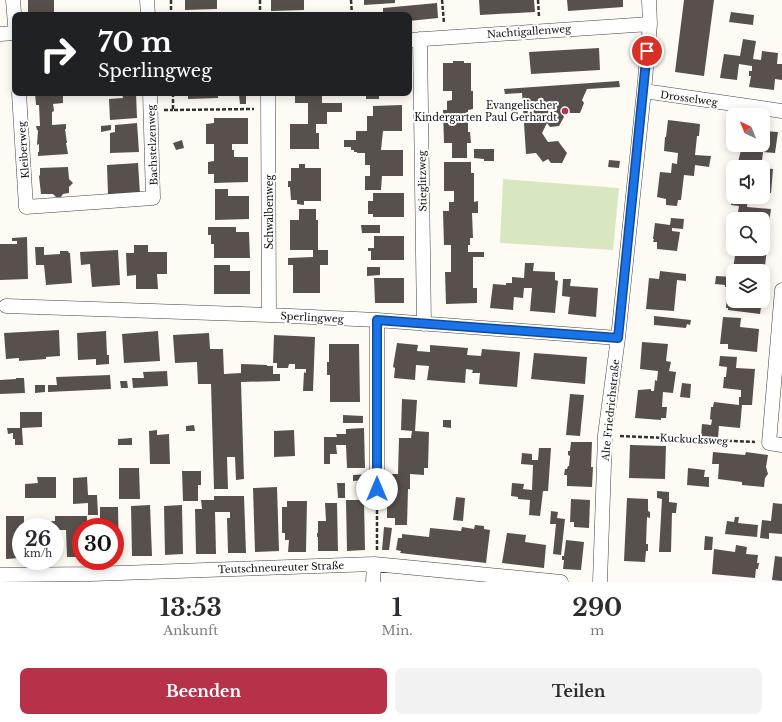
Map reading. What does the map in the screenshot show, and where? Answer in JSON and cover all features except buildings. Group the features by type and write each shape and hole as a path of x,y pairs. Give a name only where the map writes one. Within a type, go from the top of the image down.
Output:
{"street":[{"path":"13,0 14,12"},
{"path":"147,0 148,12"},
{"name":"Alte Friedrichstraße","path":"600,582 605,435 618,338 644,91 650,24 649,0"},
{"name":"Nachtigallenweg","path":"414,39 650,24"},
{"path":"0,34 12,33"},
{"name":"Stieglitzweg","path":"414,39 424,324"},
{"name":"Drosselweg","path":"644,91 782,111"},
{"name":"Kleiberweg","path":"19,96 26,207 153,198"},
{"name":"Bachstelzenweg","path":"150,96 153,198"},
{"name":"Schwalbenweg","path":"268,96 269,315"},
{"path":"776,444 782,290"},
{"name":"Sperlingweg","path":"6,306 377,320 618,338"},
{"path":"377,320 377,489"},
{"path":"373,582 374,564"},
{"name":"Teutschneureuter Straße","path":"0,575 91,578 374,564 561,582"}],"path":[{"path":"171,0 172,12"},
{"path":"260,0 260,12"},
{"path":"351,0 352,12"},
{"path":"442,0 445,37"},
{"path":"173,96 173,110 269,108"},
{"name":"Kuckucksweg","path":"605,435 776,444"},
{"path":"374,564 377,548 377,489"}],"green space":[{"path":"503,179 619,188 613,250 500,243"}],"place":[{"name":"Evangelischer Kindergarten Paul Gerhardt","path":"565,111"}],"route":[{"path":"377,489 377,320 618,338 647,51"}]}
